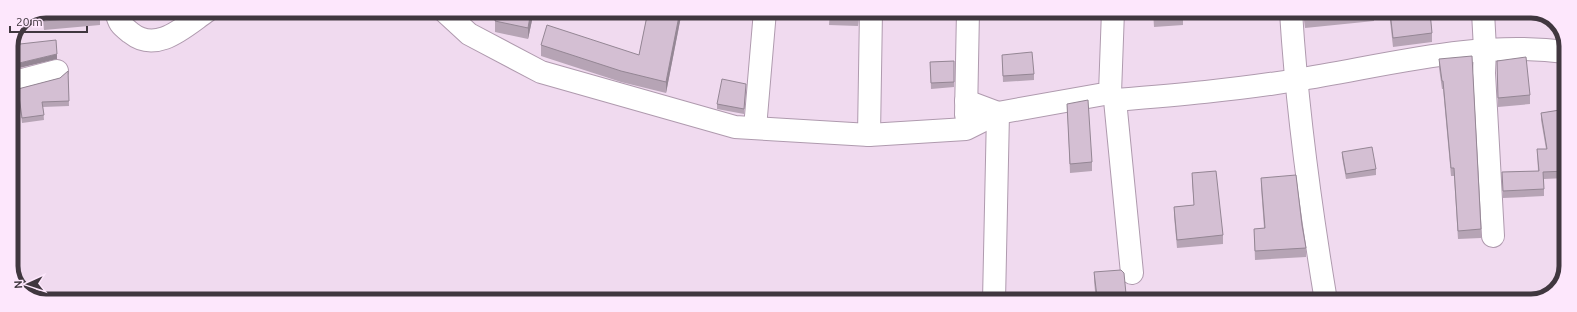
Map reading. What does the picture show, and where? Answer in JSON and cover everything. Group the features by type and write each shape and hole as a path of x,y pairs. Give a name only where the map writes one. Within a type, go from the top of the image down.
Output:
{"street":[{"path":"118,18 119,23 138,39 153,41 167,38 197,18"},
{"path":"452,18 469,34 541,72 735,127 869,135 966,129 998,113 1113,97 1296,80 1392,62 1485,49 1537,48 1559,51"},
{"path":"755,128 764,18"},
{"path":"869,135 871,18"},
{"path":"966,129 968,18"},
{"path":"1113,18 1113,97 1132,273"},
{"path":"1291,18 1296,80 1312,219 1325,294"},
{"path":"1483,18 1485,49 1484,73 1493,236"},
{"path":"18,81 57,72"},
{"path":"966,101 998,113"},
{"path":"994,294 998,113"}],"building":[{"path":"44,18 46,18 78,18 44,21"},
{"path":"496,18 530,18 528,28 495,21"},
{"path":"647,18 679,18 666,82 621,71 541,45 547,25 639,55"},
{"path":"1391,18 1431,18 1432,33 1393,38"},
{"path":"56,40 57,54 18,63 18,44"},
{"path":"1032,52 1034,74 1003,76 1002,55"},
{"path":"1472,56 1481,229 1458,231 1454,168 1451,168 1443,81 1439,59"},
{"path":"1526,57 1530,95 1498,98 1497,61"},
{"path":"954,61 954,82 931,83 930,62"},
{"path":"68,71 69,101 42,102 44,115 22,118 18,89 60,78"},
{"path":"722,79 746,84 744,109 717,104"},
{"path":"1088,100 1092,162 1070,164 1067,104"},
{"path":"1559,110 1559,171 1543,172 1544,189 1503,191 1502,172 1539,171 1537,149 1547,149 1541,113"},
{"path":"1372,147 1376,169 1346,174 1342,152"},
{"path":"1216,171 1223,235 1177,240 1174,207 1194,205 1192,173"},
{"path":"1296,175 1306,248 1255,251 1254,229 1265,228 1261,178"},
{"path":"1121,270 1124,273 1126,294 1097,294 1094,272"}]}
